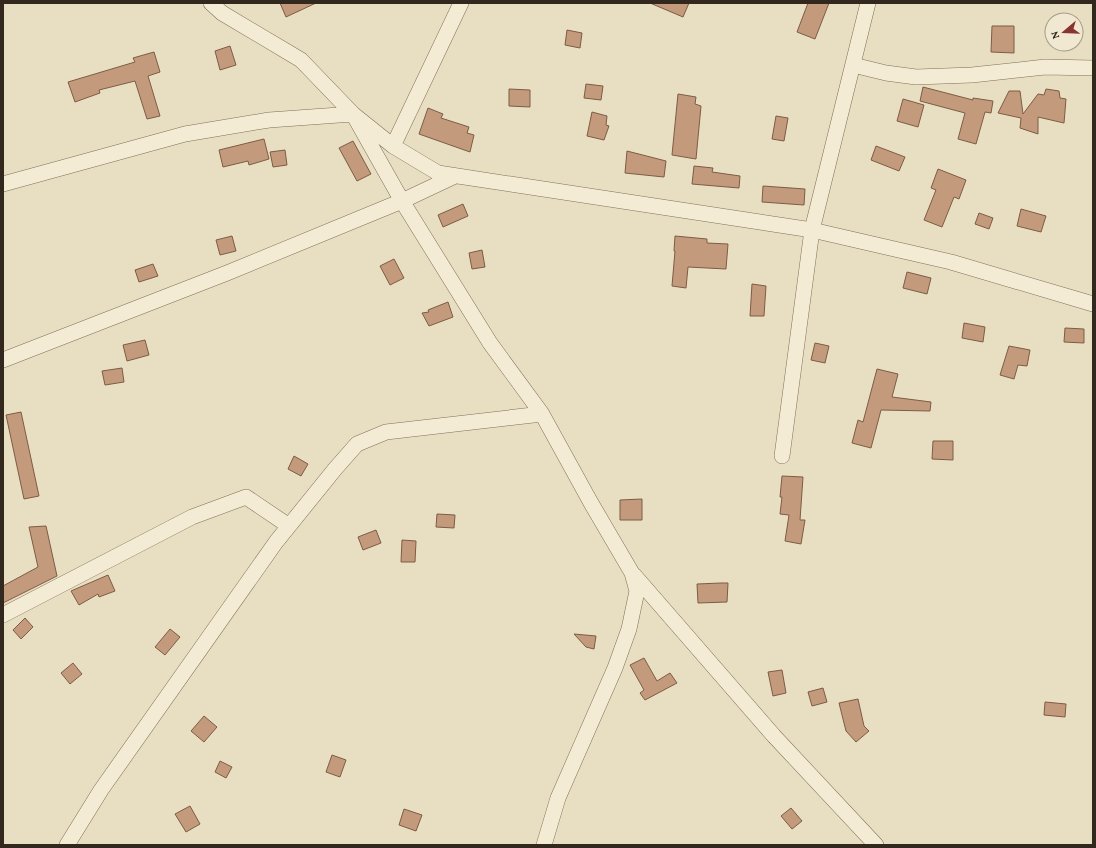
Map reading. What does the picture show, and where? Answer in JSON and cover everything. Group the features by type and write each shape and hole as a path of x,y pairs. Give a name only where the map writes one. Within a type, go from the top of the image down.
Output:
{"street":[{"path":"211,3 222,13 301,60 353,114 394,146 438,173 812,230 951,262 1093,304"},
{"path":"394,146 461,3"},
{"path":"782,456 812,230 868,3"},
{"path":"853,65 886,73 916,77 972,75 1045,67 1093,68"},
{"path":"3,184 185,134 269,120 353,114"},
{"path":"353,114 402,201 490,343 542,414 632,573 774,736 876,845"},
{"path":"3,360 227,273 402,201 455,176"},
{"path":"67,845 101,790 173,686 289,526 335,469 358,444 386,432 542,414"},
{"path":"3,615 192,517 246,497 289,526"},
{"path":"544,845 558,798 615,668 629,628 637,591 632,573"}],"building":[{"path":"280,3 316,3 286,17"},
{"path":"650,3 689,3 683,17"},
{"path":"808,3 829,3 815,39 797,32"},
{"path":"992,26 1014,26 1014,53 991,52"},
{"path":"567,30 582,33 580,48 565,45"},
{"path":"230,46 236,65 220,70 215,51"},
{"path":"154,52 160,72 148,76 160,116 147,119 135,81 99,90 100,93 75,102 68,82 135,62 133,58"},
{"path":"586,84 603,86 601,100 584,98"},
{"path":"923,87 973,100 973,98 993,101 991,113 985,112 976,144 958,139 965,113 920,101"},
{"path":"509,89 530,90 530,107 509,106"},
{"path":"1046,89 1059,91 1060,98 1066,99 1064,123 1038,117 1038,134 1020,128 1021,118 998,113 1009,91 1020,91 1023,114 1038,94 1044,95"},
{"path":"678,94 696,97 695,104 701,106 696,159 672,155"},
{"path":"903,99 924,105 918,127 897,121"},
{"path":"428,108 443,114 441,118 469,127 467,133 474,135 470,152 419,134"},
{"path":"592,112 607,116 606,125 609,126 604,140 587,136"},
{"path":"776,116 788,118 784,141 772,139"},
{"path":"264,139 269,159 249,165 248,161 223,167 219,150"},
{"path":"353,141 371,174 357,181 339,148"},
{"path":"876,146 905,157 899,171 871,160"},
{"path":"285,150 287,165 273,167 270,152"},
{"path":"627,151 666,161 664,177 625,173"},
{"path":"694,166 713,168 712,172 740,176 739,188 692,184"},
{"path":"938,169 966,180 959,199 954,197 942,227 924,220 936,190 931,188"},
{"path":"763,186 805,189 804,205 762,202"},
{"path":"463,204 468,216 443,227 438,215"},
{"path":"1021,209 1046,216 1041,232 1017,226"},
{"path":"979,213 993,218 989,229 975,224"},
{"path":"232,236 236,251 220,255 216,240"},
{"path":"675,236 707,239 707,243 728,244 726,269 688,267 686,288 672,286"},
{"path":"482,250 485,267 472,269 469,253"},
{"path":"394,259 404,278 390,285 380,266"},
{"path":"153,264 158,276 139,282 135,270"},
{"path":"907,272 931,278 927,294 903,288"},
{"path":"752,284 766,286 764,316 750,316"},
{"path":"448,302 453,317 429,326 422,313 429,312 428,310"},
{"path":"964,323 985,327 983,342 962,338"},
{"path":"1065,328 1084,329 1084,343 1064,342"},
{"path":"145,340 149,355 127,361 123,345"},
{"path":"815,343 829,346 825,363 811,360"},
{"path":"1009,346 1030,350 1027,366 1018,365 1014,379 1000,375"},
{"path":"122,368 124,382 105,385 102,371"},
{"path":"877,369 898,374 892,397 931,402 930,411 881,410 871,448 852,443 858,420 863,422"},
{"path":"21,412 39,496 24,499 6,415"},
{"path":"933,441 953,441 953,460 932,459"},
{"path":"294,456 308,464 301,476 288,469"},
{"path":"782,476 803,477 800,520 805,520 801,544 785,541 789,515 780,514"},
{"path":"642,499 642,520 620,520 620,500"},
{"path":"437,514 455,515 454,528 436,527"},
{"path":"46,526 57,576 3,603 3,586 38,567 29,527"},
{"path":"376,530 381,543 363,550 358,537"},
{"path":"402,540 416,541 415,562 401,562"},
{"path":"108,575 115,591 99,597 98,594 79,605 71,591"},
{"path":"728,583 727,602 698,603 697,584"},
{"path":"25,618 33,627 21,639 13,630"},
{"path":"170,629 180,637 165,655 155,647"},
{"path":"574,634 596,636 594,649 586,647"},
{"path":"644,658 657,681 670,673 677,683 645,700 640,693 644,690 630,665"},
{"path":"73,663 82,674 70,684 61,673"},
{"path":"782,670 786,693 773,696 768,672"},
{"path":"823,688 827,702 812,706 808,692"},
{"path":"858,699 864,726 869,731 856,742 846,731 839,703"},
{"path":"1045,702 1066,704 1065,717 1044,715"},
{"path":"204,716 217,727 204,742 191,731"},
{"path":"332,755 346,760 340,777 326,772"},
{"path":"220,761 232,767 226,778 215,772"},
{"path":"190,806 200,824 186,832 175,814"},
{"path":"791,808 802,821 792,829 781,816"},
{"path":"404,809 422,815 416,831 399,825"}]}
